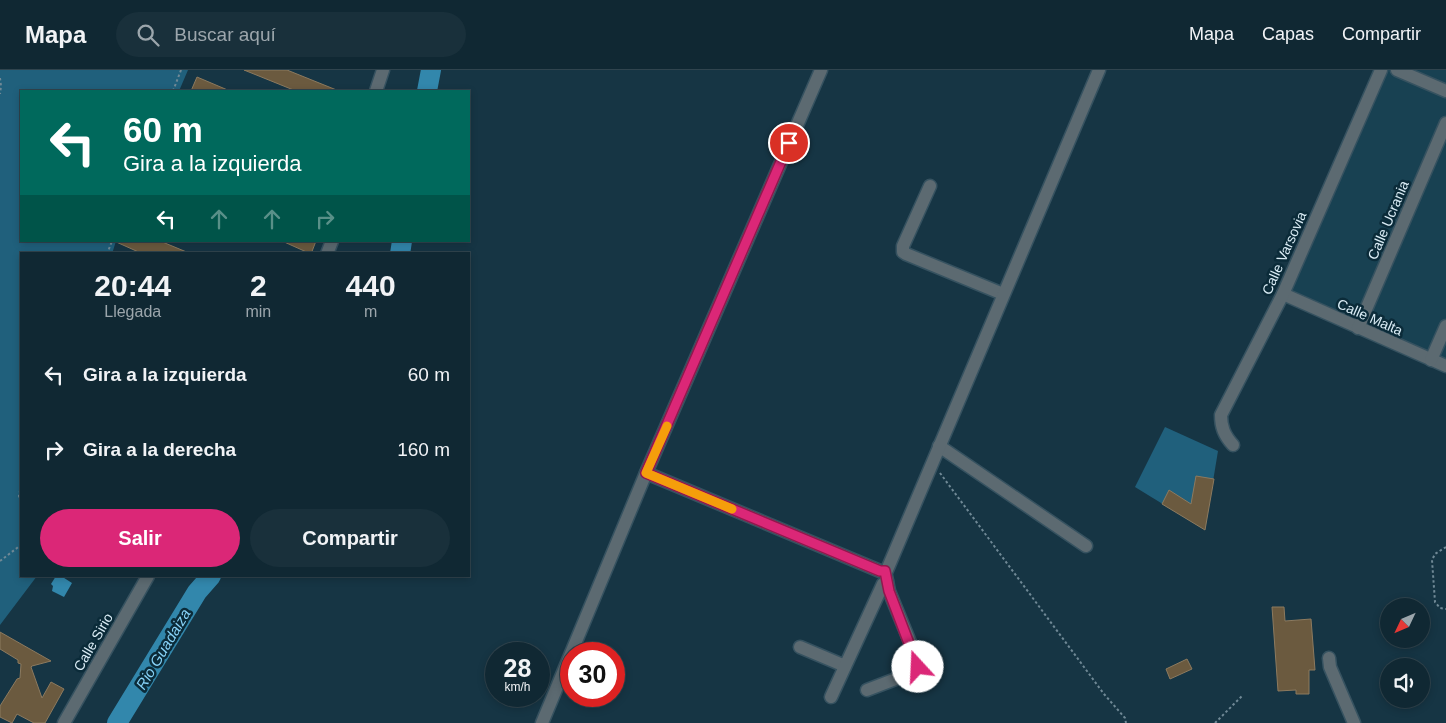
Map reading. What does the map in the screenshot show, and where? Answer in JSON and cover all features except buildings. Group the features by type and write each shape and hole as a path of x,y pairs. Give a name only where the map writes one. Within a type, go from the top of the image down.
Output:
{"street":[{"path":"376,90 383,70"},
{"path":"542,723 646,473 821,70"},
{"path":"831,697 883,584 939,446 1099,70"},
{"name":"Calle Varsovia","path":"1232,445 1225,436 1221,426 1221,415 1283,294 1381,70"},
{"path":"1397,70 1446,91"},
{"name":"Calle Ucrania","path":"1358,328 1446,123"},
{"path":"930,186 903,246 903,252 1003,294"},
{"name":"Calle Malta","path":"1283,294 1446,366"},
{"path":"1431,360 1446,326"},
{"path":"939,446 1086,546"},
{"path":"646,473 880,571 886,576 889,591 918,667 914,672 867,690"},
{"name":"Calle Sirio","path":"64,723 145,578"},
{"path":"800,647 845,666"},
{"path":"1329,658 1330,667 1354,723"}],"path":[{"path":"173,90 181,70"},
{"path":"0,78 0,94"},
{"path":"932,464 1126,723"},
{"path":"0,561 20,545"},
{"path":"1446,547 1435,554 1431,564 1434,602 1440,608 1446,608"},
{"path":"1214,723 1242,696"}],"shaded area":[{"path":"0,70 188,70 179,90 20,90 20,242 116,242 113,252 20,252 20,577 36,577 0,625"},
{"path":"1381,70 1446,70 1446,366 1283,294"},
{"path":"1165,427 1218,451 1205,530 1135,487"},
{"path":"55,577 63,577 72,583 64,597 52,591 53,586 51,584"}],"waterway":[{"name":"Rio Guadaiza","path":"427,90 431,70"},
{"name":"Rio Guadaiza","path":"400,252 402,242"},
{"name":"Rio Guadaiza","path":"117,723 197,592 210,577"}],"slow traffic":[{"path":"667,426 646,473 732,509"}],"route":[{"path":"789,143 646,473 882,572 885,571 889,591 919,664 918,667"}]}
